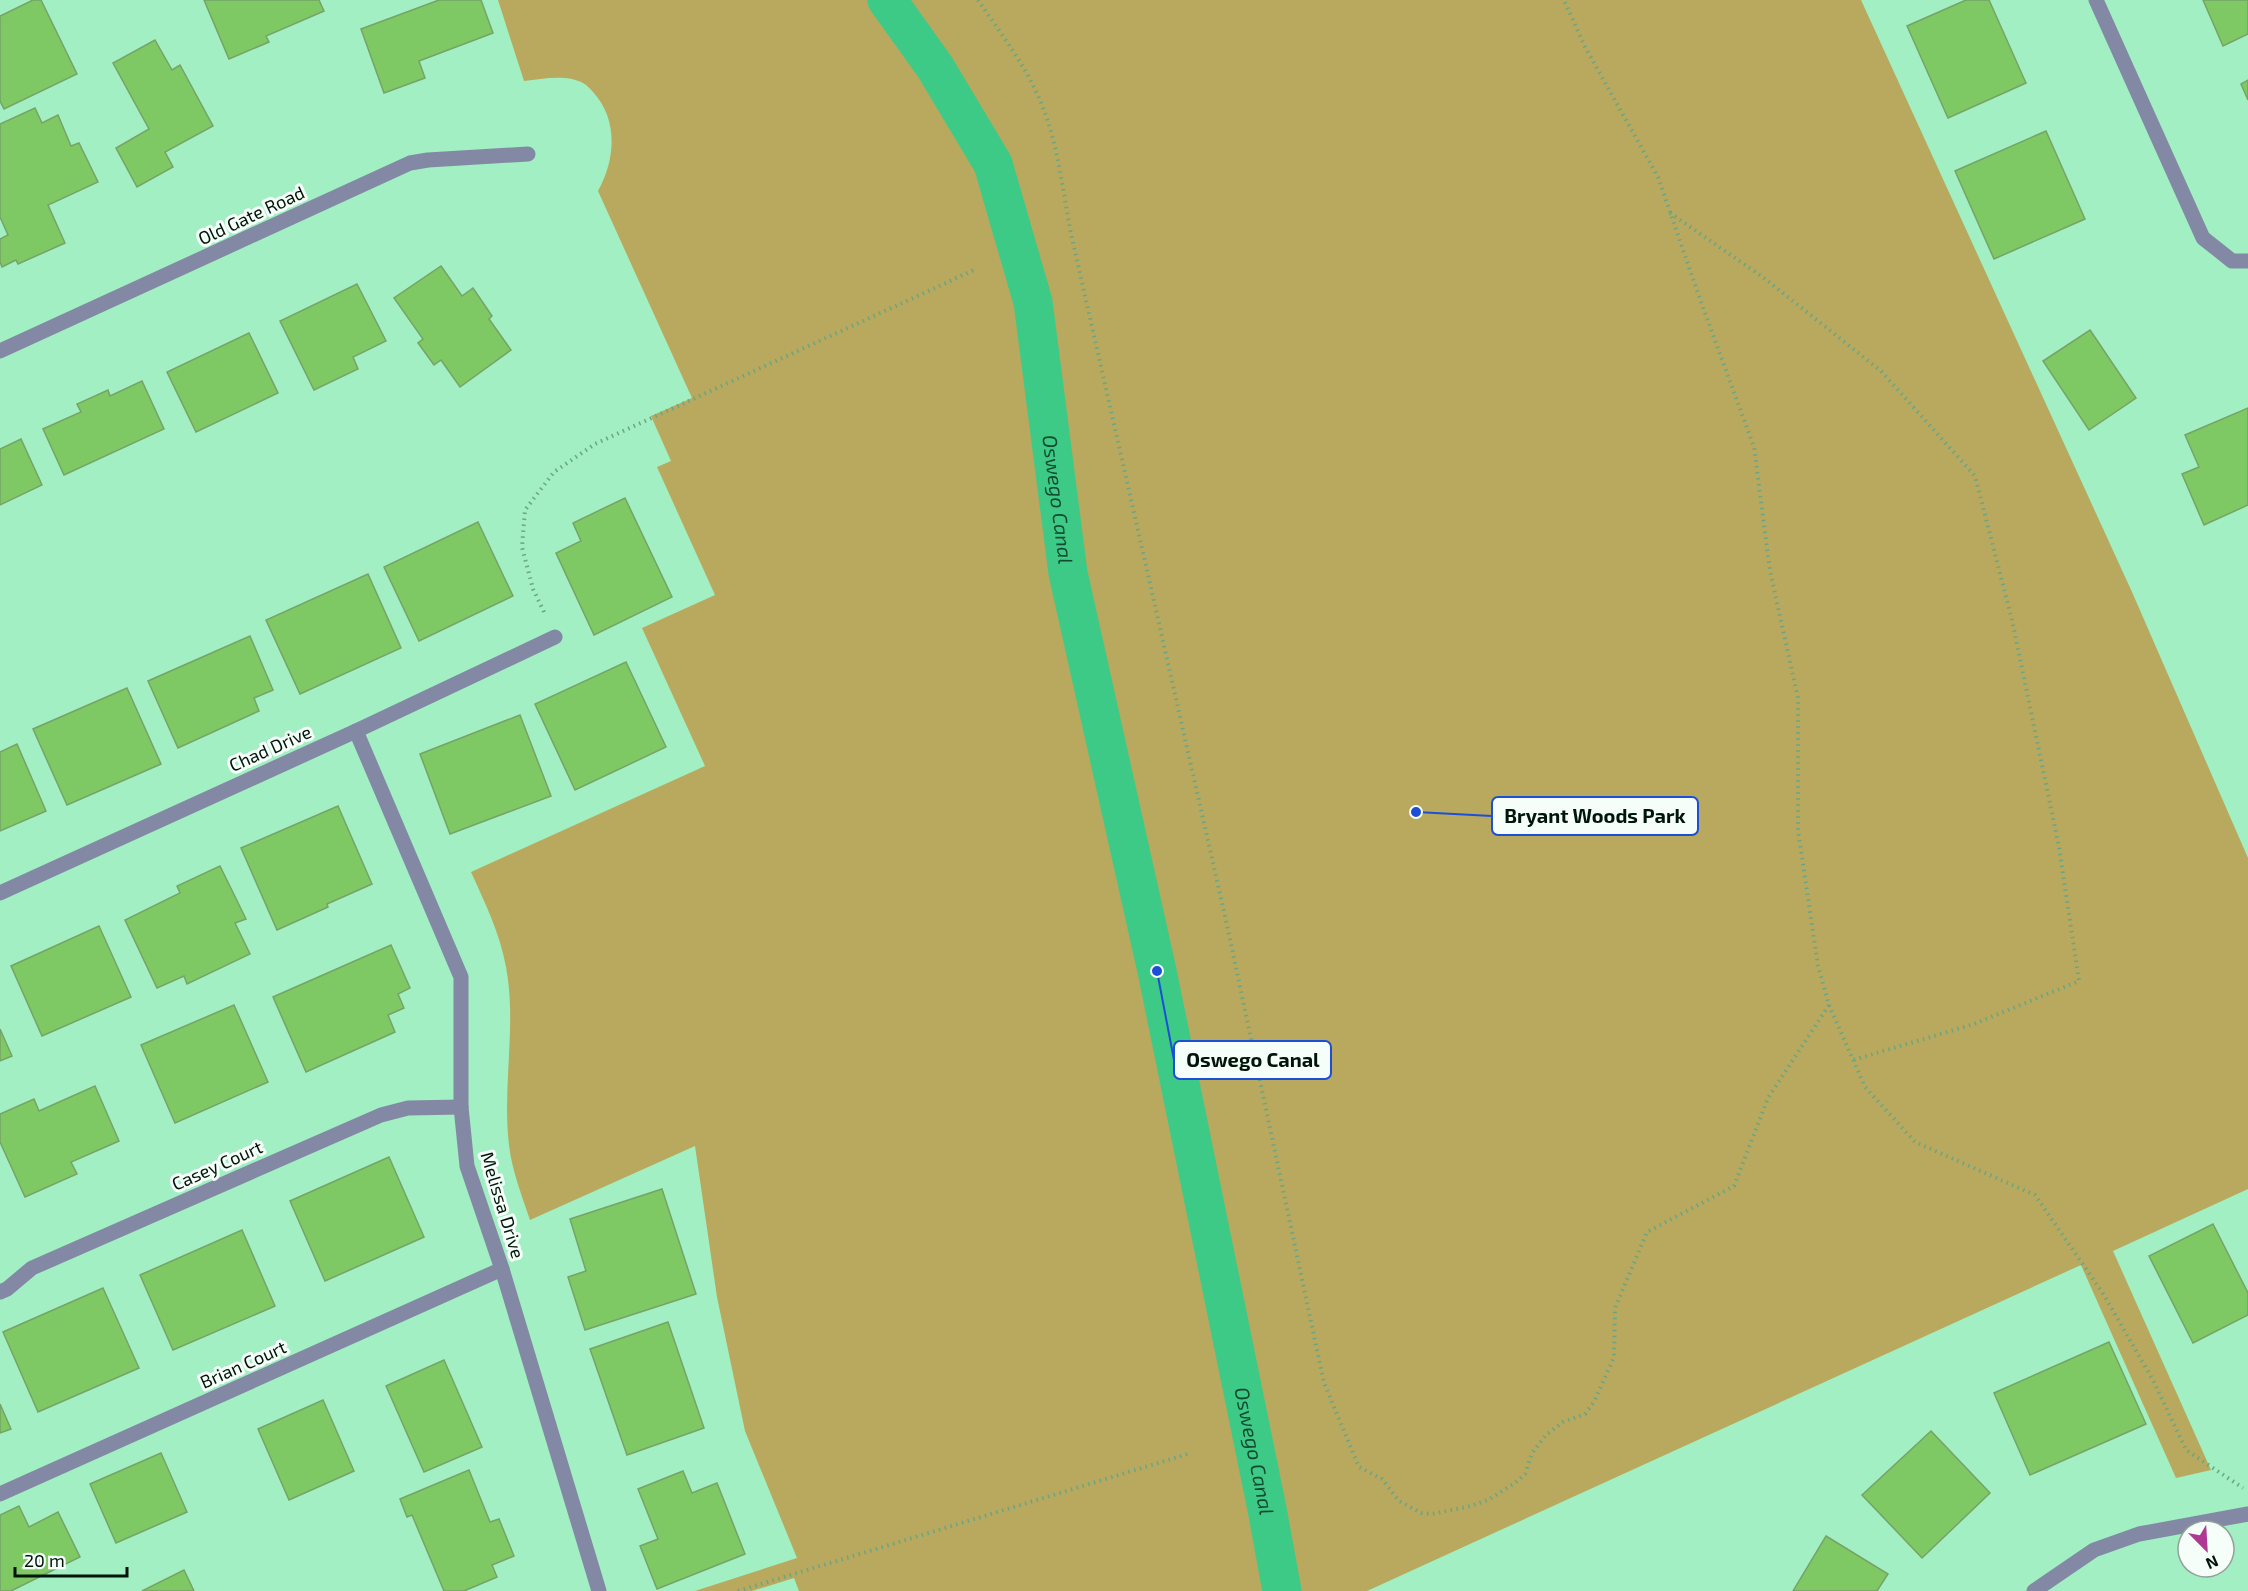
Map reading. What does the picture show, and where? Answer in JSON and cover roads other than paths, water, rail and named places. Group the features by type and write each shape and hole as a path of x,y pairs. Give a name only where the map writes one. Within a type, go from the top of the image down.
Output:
{"street":[{"path":"2096,0 2203,238 2232,261 2248,261"},
{"name":"Old Gate Road","path":"0,351 410,164 428,160 528,154"},
{"name":"Chad Drive","path":"0,893 356,731 555,637"},
{"name":"Melissa Drive","path":"356,731 461,977 461,1107 467,1166 502,1269 598,1591"},
{"name":"Casey Court","path":"0,1292 32,1268 381,1115 408,1108 461,1107"},
{"name":"Brian Court","path":"0,1494 502,1269"},
{"path":"2034,1591 2094,1550 2139,1534 2248,1514"}],"waterway":[{"name":"Oswego Canal","path":"887,0 935,67 993,164 1033,302 1068,573 1157,971 1282,1591"}],"place":[{"name":"Bryant Woods Park","path":"1416,812"},
{"name":"Oswego Canal","path":"1157,971"}]}
